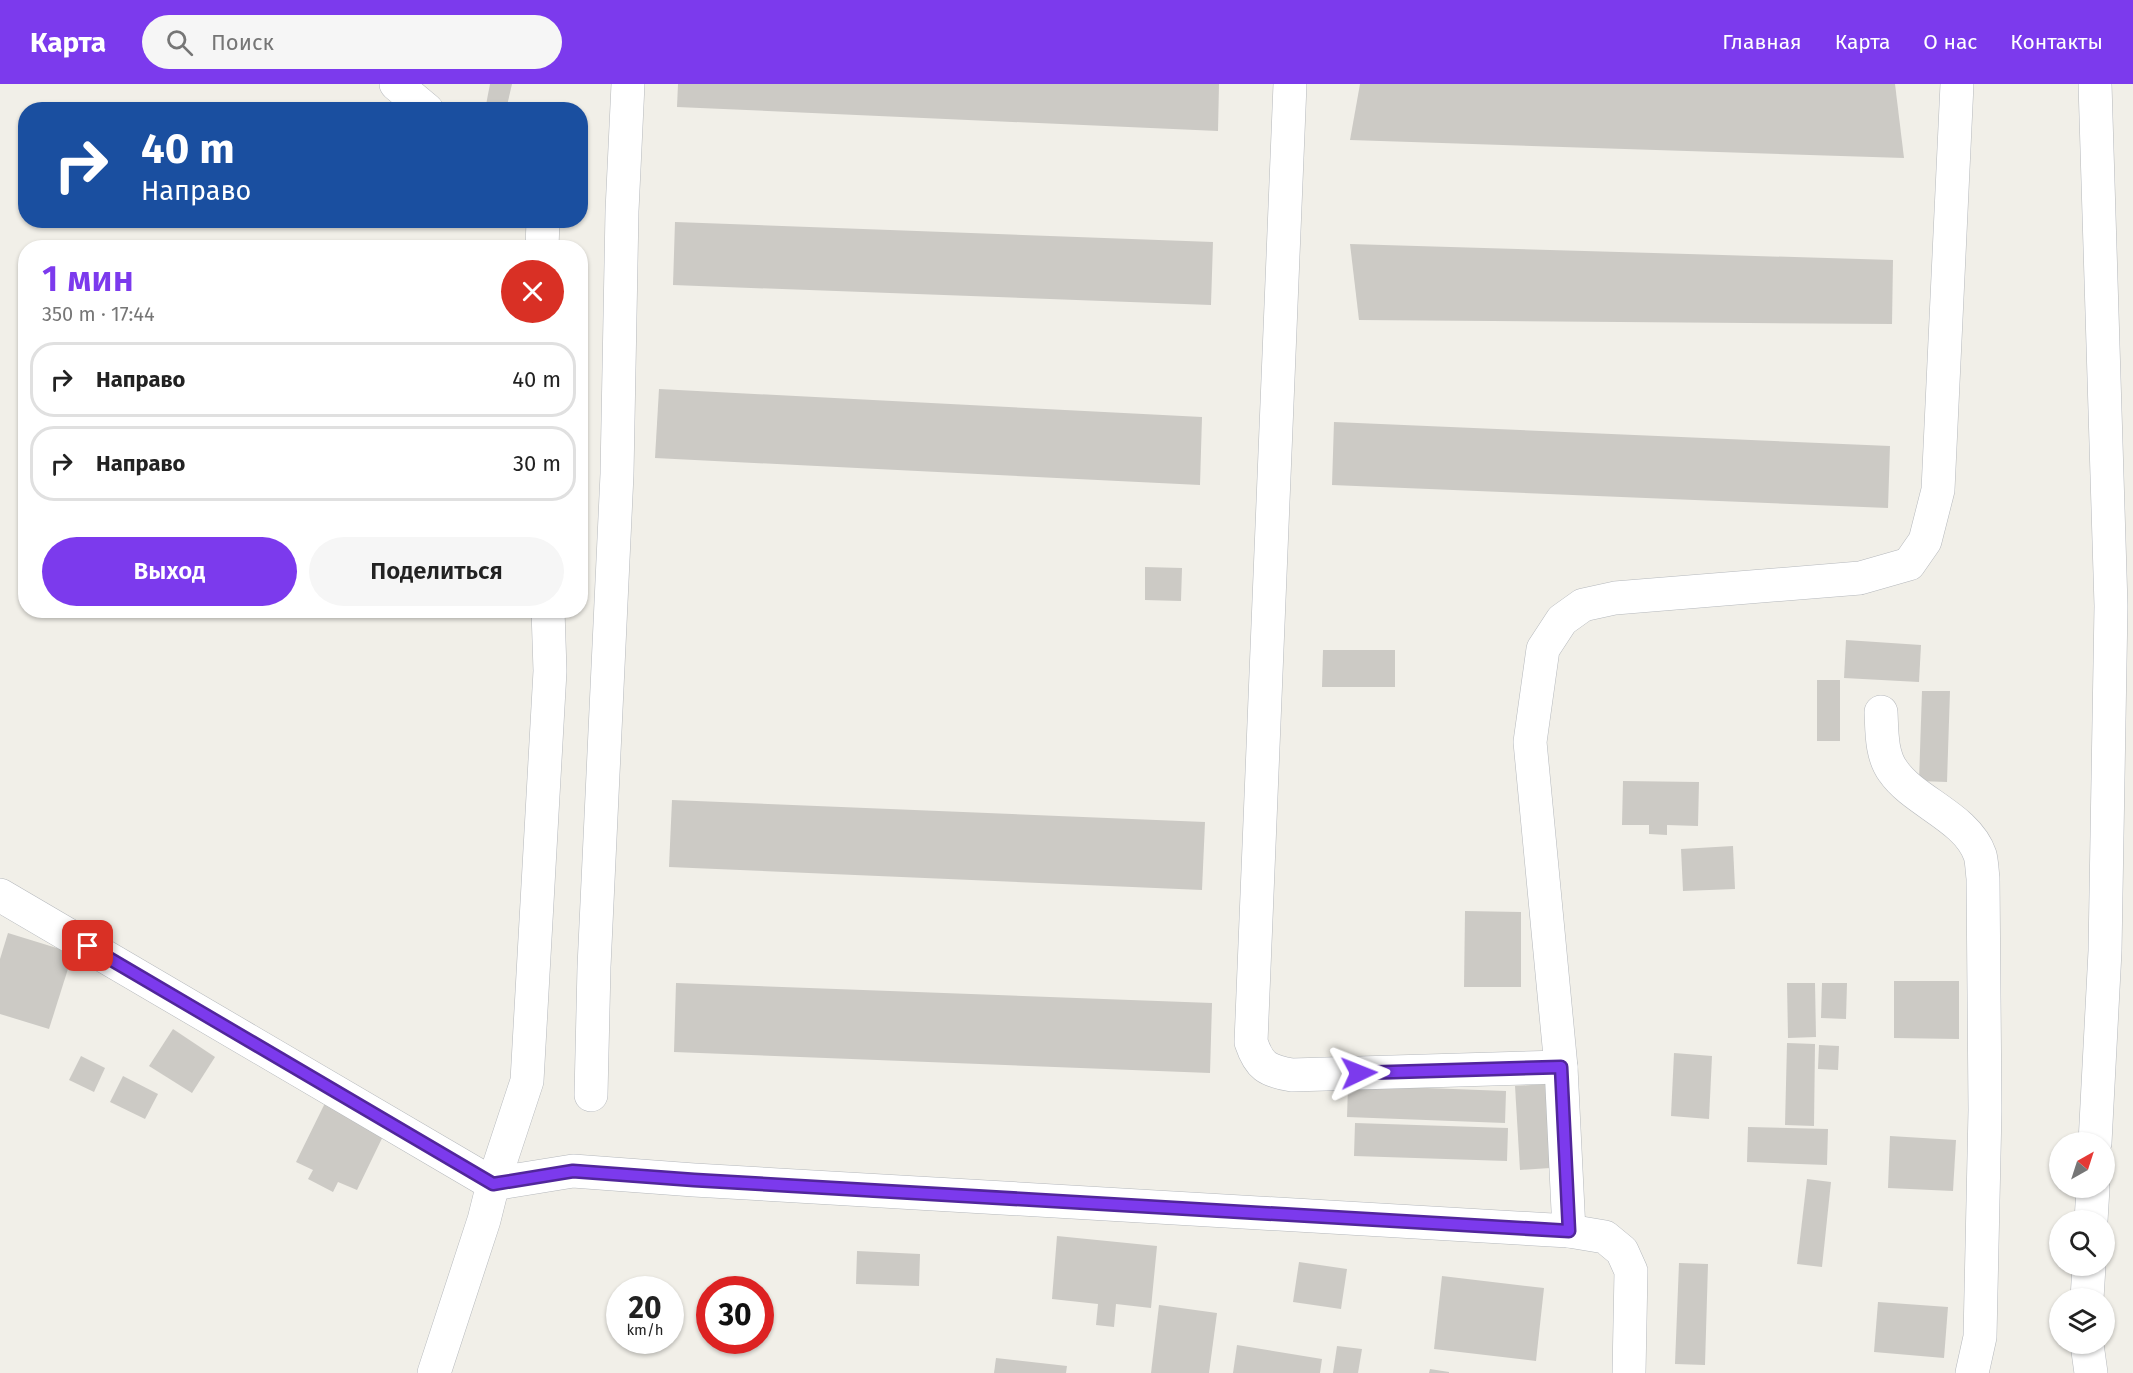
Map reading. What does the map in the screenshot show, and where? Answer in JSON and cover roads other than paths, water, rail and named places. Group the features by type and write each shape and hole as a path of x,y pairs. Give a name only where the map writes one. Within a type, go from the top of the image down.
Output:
{"street":[{"path":"396,84 417,102"},
{"path":"591,1095 594,956 617,474 622,211 628,84"},
{"path":"1290,84 1251,1042 1257,1059 1273,1072 1292,1075 1561,1067"},
{"path":"1569,1231 1561,1067 1530,742 1543,650 1562,621 1583,605 1615,598 1860,578 1909,564 1925,542 1938,490 1958,84"},
{"path":"2095,84 2111,606 2105,951 2096,1132"},
{"path":"434,1373 527,1081 550,671 548,618"},
{"path":"1881,712 1885,753 1892,771 1960,828 1973,842 1980,856 1983,878 1985,1110 1980,1337 1972,1373"},
{"path":"0,895 493,1184 573,1171 705,1181 1569,1231 1605,1237 1622,1251 1631,1271 1629,1373"},
{"path":"2088,1354 2091,1373"}]}
